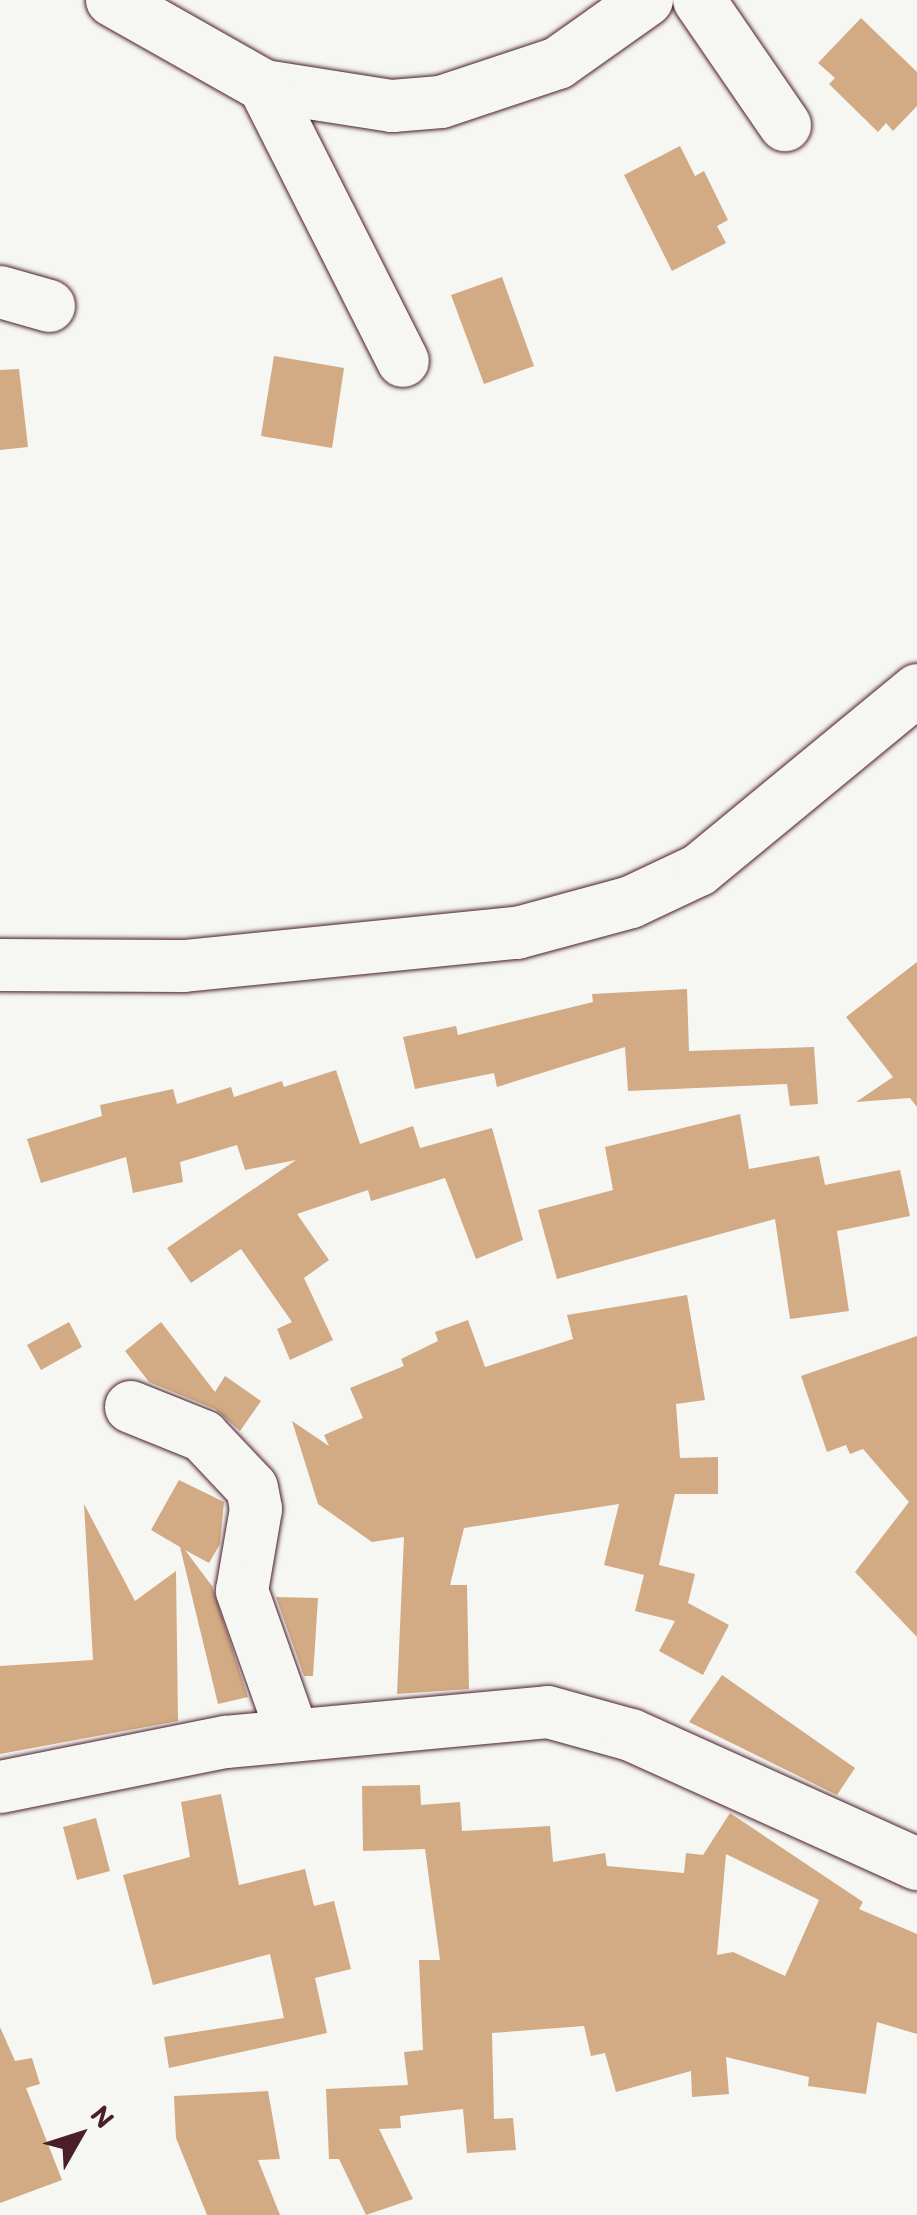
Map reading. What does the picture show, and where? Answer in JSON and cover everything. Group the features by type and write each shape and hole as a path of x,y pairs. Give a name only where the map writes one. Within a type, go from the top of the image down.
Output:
{"street":[{"path":"112,0 264,86 374,104 442,102 558,63 646,0"},
{"path":"699,0 786,125"},
{"path":"264,86 403,360"},
{"path":"0,965 184,966 498,935 631,902 699,870 917,690"},
{"path":"131,1407 203,1436 252,1488 256,1509 242,1591 293,1735"},
{"path":"0,1788 293,1735 548,1712 631,1735 917,1864"}],"building":[{"path":"861,18 917,72 917,106 893,131 886,123 878,132 829,84 835,78 818,63"},
{"path":"680,146 695,176 704,171 728,220 717,226 726,243 672,271 624,175"},
{"path":"502,277 534,366 484,384 451,295"},
{"path":"274,356 344,368 332,448 261,436"},
{"path":"19,369 28,447 0,450 0,370"},
{"path":"917,962 917,1107 910,1098 856,1102 893,1077 846,1017"},
{"path":"687,989 689,1051 814,1047 818,1104 790,1106 787,1084 628,1091 625,1047 497,1087 494,1073 415,1089 403,1037 456,1026 458,1035 593,1002 592,994"},
{"path":"336,1070 360,1144 413,1126 420,1148 492,1128 523,1240 476,1259 445,1178 371,1201 368,1190 297,1214 329,1260 304,1278 333,1340 290,1360 277,1329 292,1322 241,1249 191,1283 167,1248 296,1160 245,1170 237,1145 180,1162 183,1182 133,1193 126,1157 41,1183 27,1139 102,1116 100,1105 173,1089 177,1104 231,1087 234,1097 282,1081 284,1087"},
{"path":"740,1114 749,1169 819,1156 825,1185 900,1170 910,1216 837,1231 849,1311 790,1319 775,1219 557,1279 538,1210 613,1190 605,1147"},
{"path":"687,1295 705,1400 676,1404 680,1458 718,1457 718,1494 675,1494 659,1565 695,1574 688,1603 729,1625 703,1675 659,1651 675,1621 635,1611 644,1575 604,1565 619,1504 464,1528 450,1585 467,1585 469,1689 397,1694 404,1537 372,1542 318,1504 292,1421 329,1446 324,1435 363,1418 350,1388 404,1366 401,1359 438,1341 435,1332 468,1320 485,1367 573,1339 567,1315"},
{"path":"69,1322 82,1347 41,1370 27,1345"},
{"path":"161,1322 215,1392 225,1376 261,1401 240,1431 215,1409 149,1382 125,1351"},
{"path":"917,1336 917,1637 855,1572 909,1502 863,1449 850,1454 846,1445 827,1452 801,1376"},
{"path":"179,1480 224,1502 220,1544 209,1563 185,1550 212,1586 248,1697 218,1704 180,1547 151,1530"},
{"path":"84,1504 135,1601 176,1571 178,1721 0,1754 0,1666 93,1660"},
{"path":"276,1597 318,1598 313,1676 304,1676"},
{"path":"722,1675 855,1768 837,1795 689,1722"},
{"path":"420,1785 421,1805 460,1802 462,1831 550,1826 553,1862 605,1853 607,1866 684,1873 686,1853 703,1855 730,1813 863,1902 859,1909 917,1934 917,2034 877,2022 866,2094 808,2086 809,2077 726,2057 729,2094 692,2097 691,2071 616,2092 605,2053 591,2056 584,2026 492,2033 494,2119 513,2118 516,2150 467,2153 463,2109 400,2116 401,2128 379,2129 413,2199 366,2215 339,2159 329,2159 326,2089 408,2085 404,2052 423,2050 419,1960 440,1960 425,1849 363,1851 362,1786","holes":["726,1854 819,1900 785,1976 733,1952 717,1955"]},
{"path":"221,1794 239,1885 305,1869 314,1906 334,1901 351,1969 315,1978 327,2033 169,2068 164,2037 284,2018 270,1954 153,1985 123,1875 190,1857 181,1802"},
{"path":"96,1818 110,1871 77,1880 63,1827"},
{"path":"0,2027 15,2061 32,2058 40,2084 26,2088 62,2180 0,2203"},
{"path":"268,2091 280,2159 258,2160 280,2215 207,2215 176,2138 174,2096"}]}
